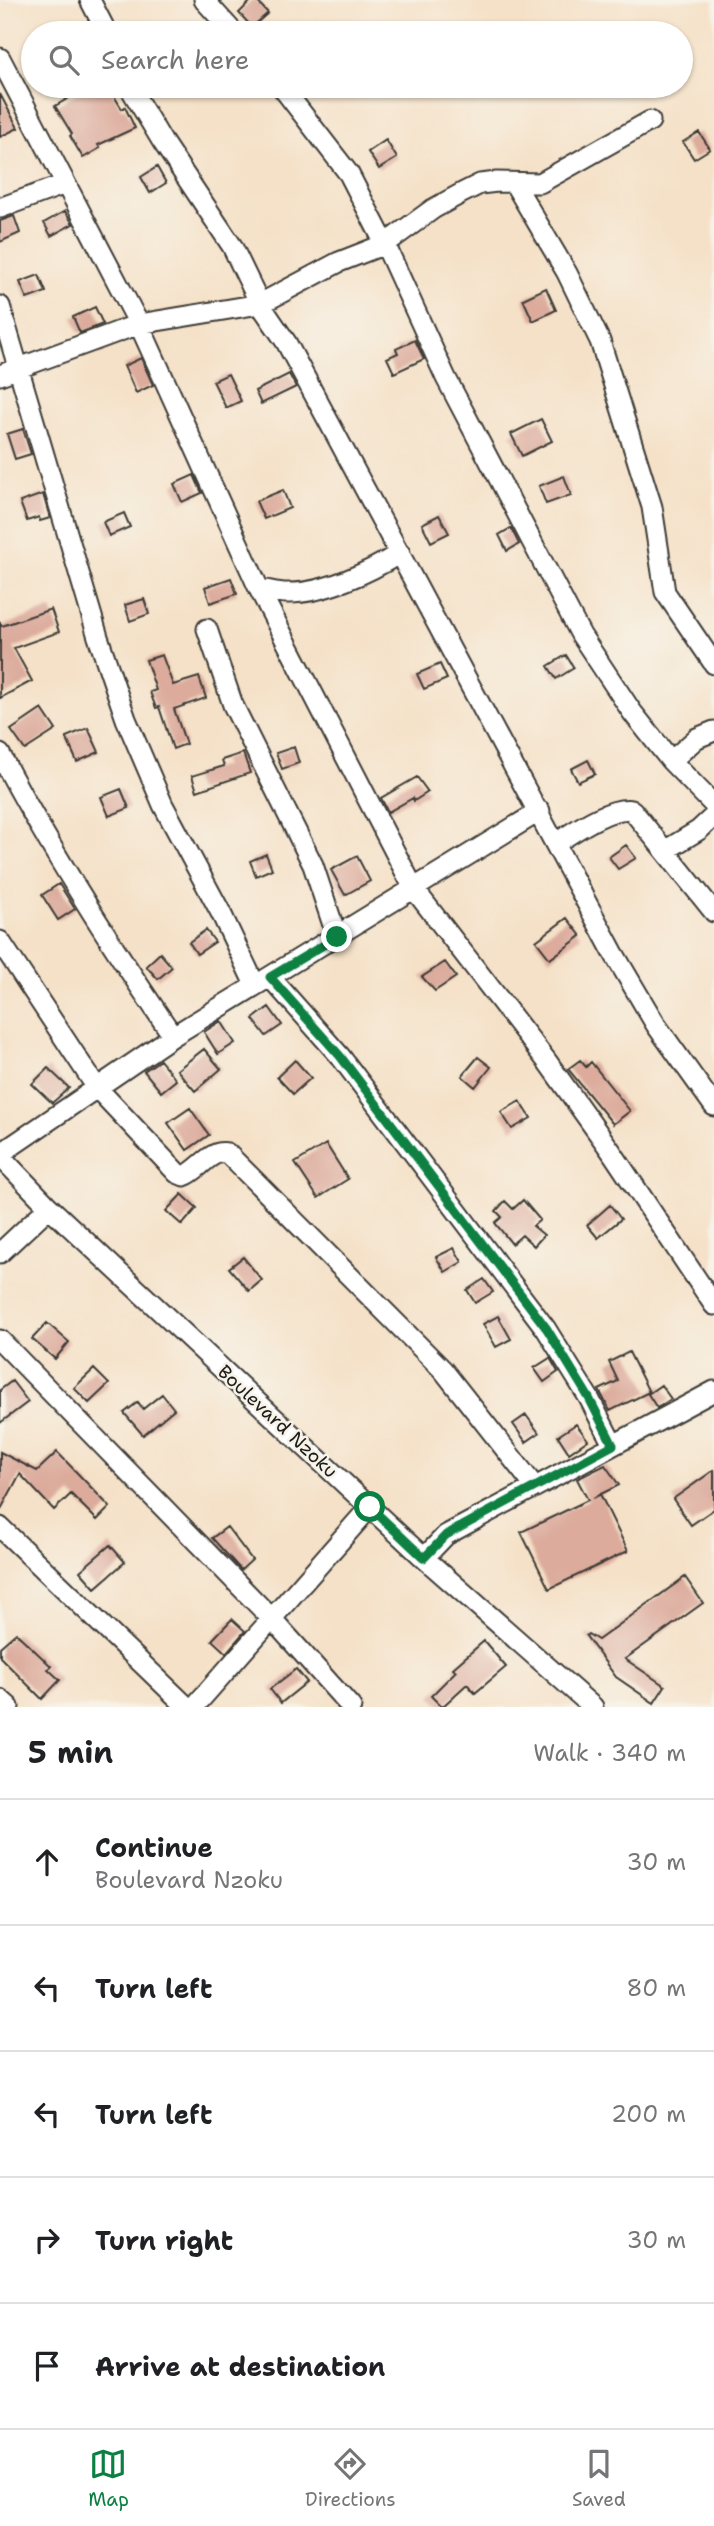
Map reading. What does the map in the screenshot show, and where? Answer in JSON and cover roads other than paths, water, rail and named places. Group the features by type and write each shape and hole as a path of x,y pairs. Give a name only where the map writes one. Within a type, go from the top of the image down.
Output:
{"street":[{"path":"90,0 101,21"},
{"path":"204,0 223,21"},
{"path":"0,58 139,324 259,589 414,889 546,1060 611,1151 714,1305"},
{"path":"136,98 232,246 260,304 286,342 540,811 613,952 656,1025 714,1107"},
{"path":"290,98 349,174 385,244 446,378 581,635 632,712 671,761 714,805"},
{"path":"0,375 139,324 260,304 339,262 385,244 433,209 462,192 480,184 497,182 540,183 650,121"},
{"path":"514,183 567,273 600,341 652,507 664,592 714,664"},
{"path":"0,208 65,184"},
{"path":"0,306 98,637 126,719 163,805 221,912 263,981 340,1056 547,1329 589,1398 613,1445"},
{"path":"259,589 288,593 320,588 360,576 400,553"},
{"path":"207,629 233,705 313,864 337,937"},
{"path":"671,761 697,737 714,731"},
{"path":"2,761 85,901 173,1036"},
{"path":"556,843 589,822 629,809 666,850 714,912"},
{"path":"0,1155 173,1036 540,811"},
{"path":"666,850 699,830 714,816"},
{"path":"0,941 96,1088 177,1173 191,1174 216,1153 227,1153 443,1370 535,1487"},
{"name":"Boulevard Nzoku","path":"0,1155 49,1208 424,1558 593,1707"},
{"path":"0,1253 49,1208"},
{"path":"0,1340 272,1619 351,1707"},
{"path":"424,1558 446,1535 714,1391"},
{"path":"194,1707 370,1507"},
{"path":"0,1527 187,1707"},
{"path":"0,1699 9,1707"}]}
